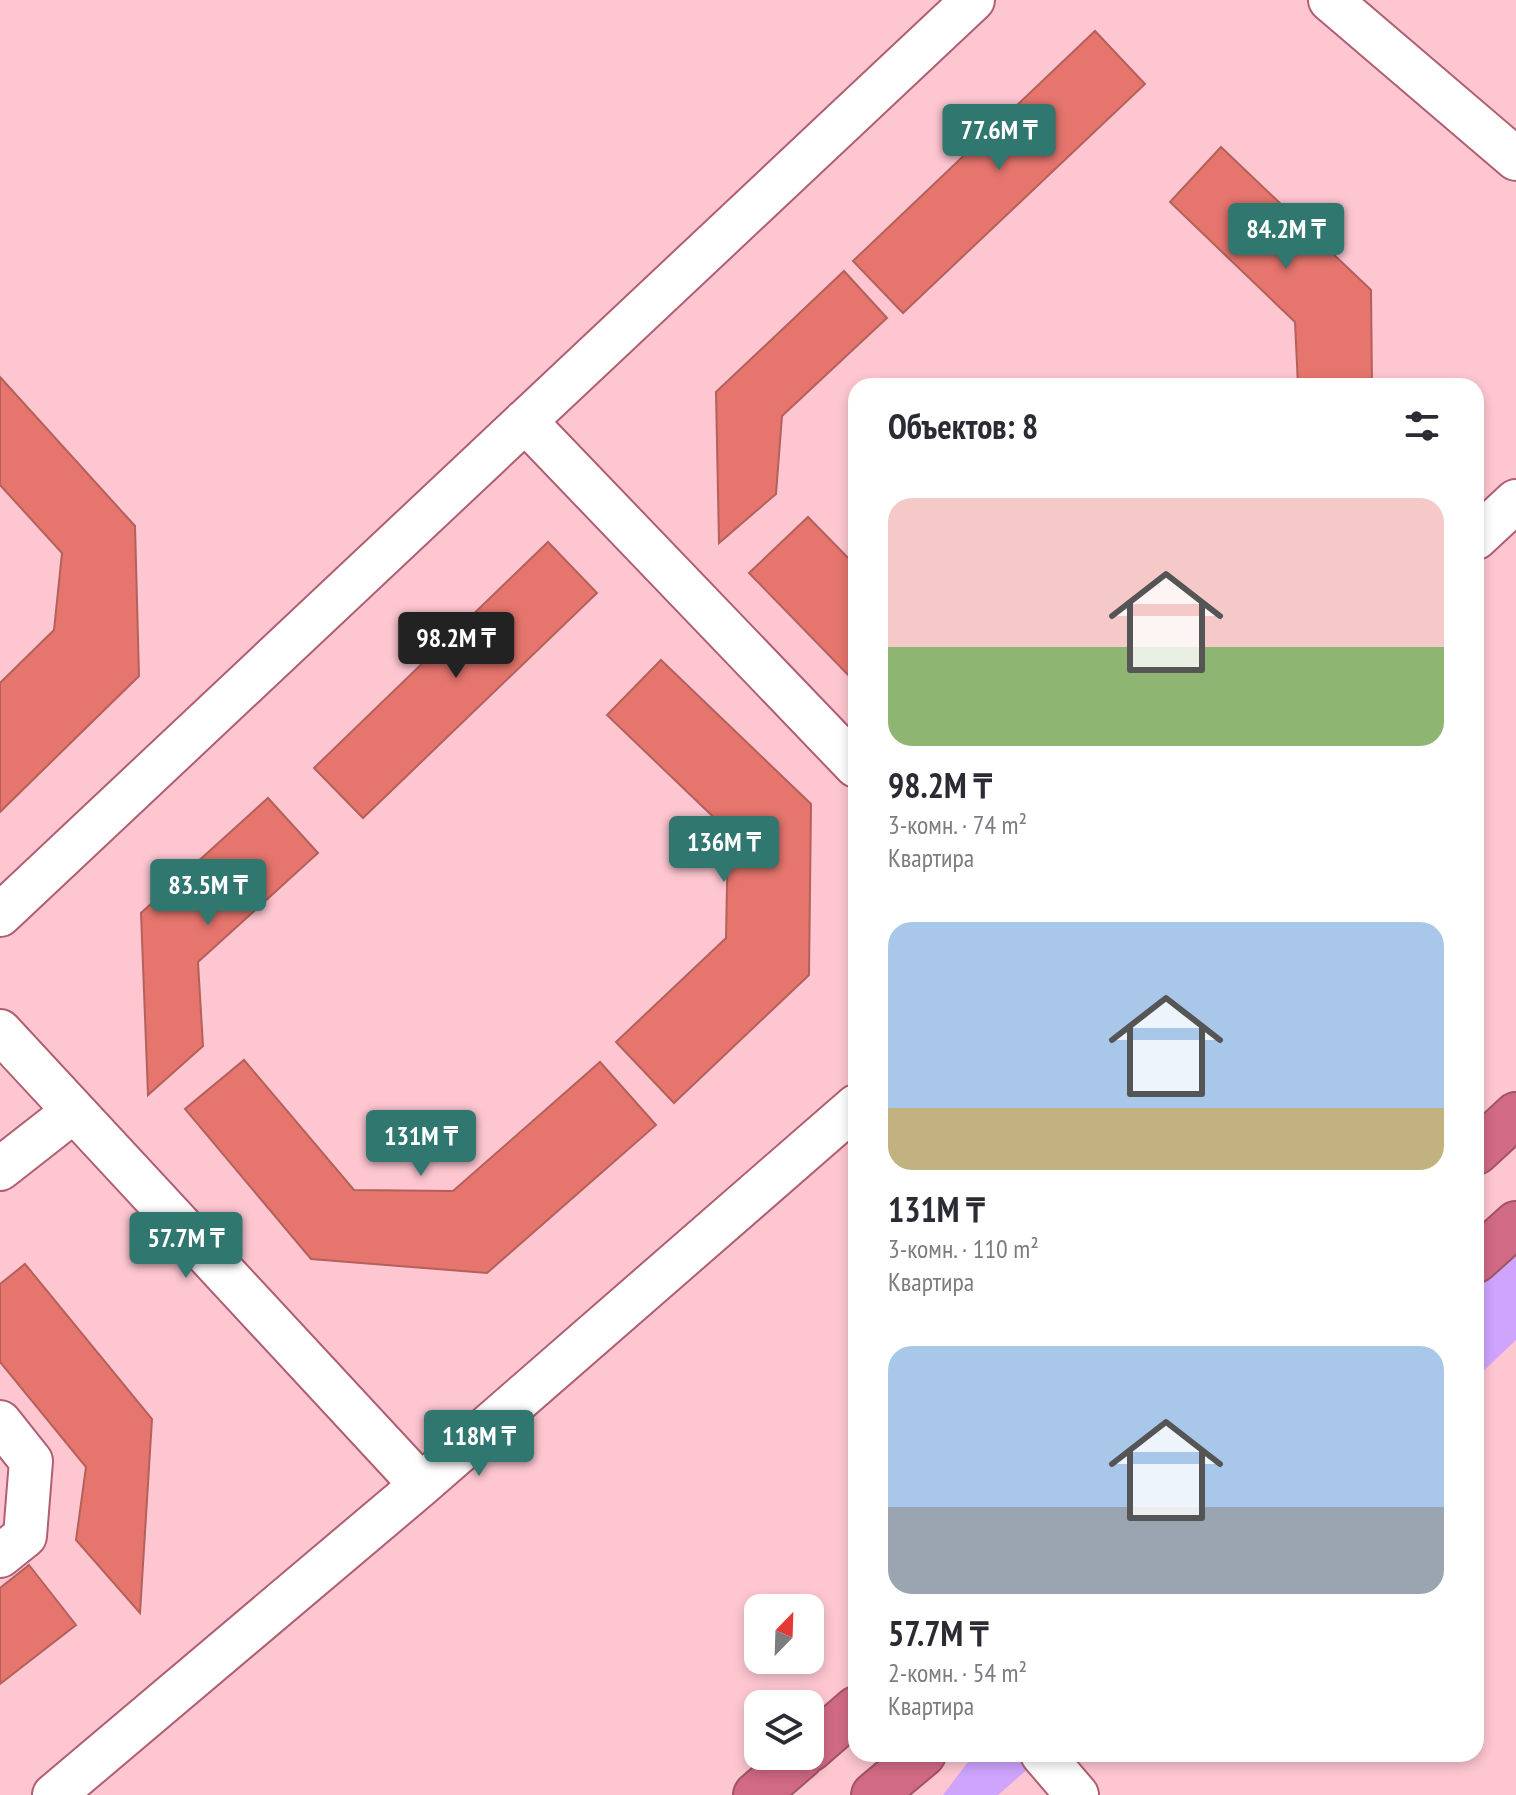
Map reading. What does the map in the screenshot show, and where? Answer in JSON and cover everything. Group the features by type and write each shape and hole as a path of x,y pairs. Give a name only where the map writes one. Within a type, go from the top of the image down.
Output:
{"highway":[{"path":"1484,1145 1516,1115"},
{"path":"1484,1253 1516,1224"},
{"path":"824,1737 848,1716"},
{"path":"874,1795 913,1762"},
{"path":"916,1795 942,1762"},
{"path":"756,1795 785,1770"}],"street":[{"path":"0,915 973,0"},
{"path":"1330,0 1516,159"},
{"path":"525,421 848,758"},
{"path":"1484,531 1516,501"},
{"path":"0,1031 421,1485"},
{"path":"0,1169 74,1111"},
{"path":"54,1795 421,1485 848,1113"},
{"path":"0,1422 31,1461 25,1536 0,1556"},
{"path":"1049,1762 1077,1795"}],"shaded area":[{"path":"1516,1254 1516,1340 1484,1370 1484,1284"},
{"path":"968,1762 1036,1762 998,1795 943,1795"}],"building":[{"path":"1095,31 1145,84 903,313 853,261"},
{"path":"1221,147 1371,290 1372,378 1298,378 1295,322 1170,202"},
{"path":"844,271 887,318 782,416 776,494 719,543 716,392"},
{"path":"0,377 135,526 139,676 0,812 0,683 54,630 62,553 0,485"},
{"path":"808,517 848,558 848,675 749,573"},
{"path":"548,542 597,593 363,818 314,768"},
{"path":"661,660 811,804 809,975 674,1103 616,1042 726,938 728,831 607,715"},
{"path":"268,798 318,853 198,962 203,1046 148,1095 141,913"},
{"path":"244,1060 354,1190 453,1191 600,1062 656,1125 487,1273 311,1259 185,1109"},
{"path":"25,1264 152,1419 140,1613 76,1540 86,1467 0,1362 0,1284"},
{"path":"29,1565 76,1625 0,1684 0,1588"}]}
